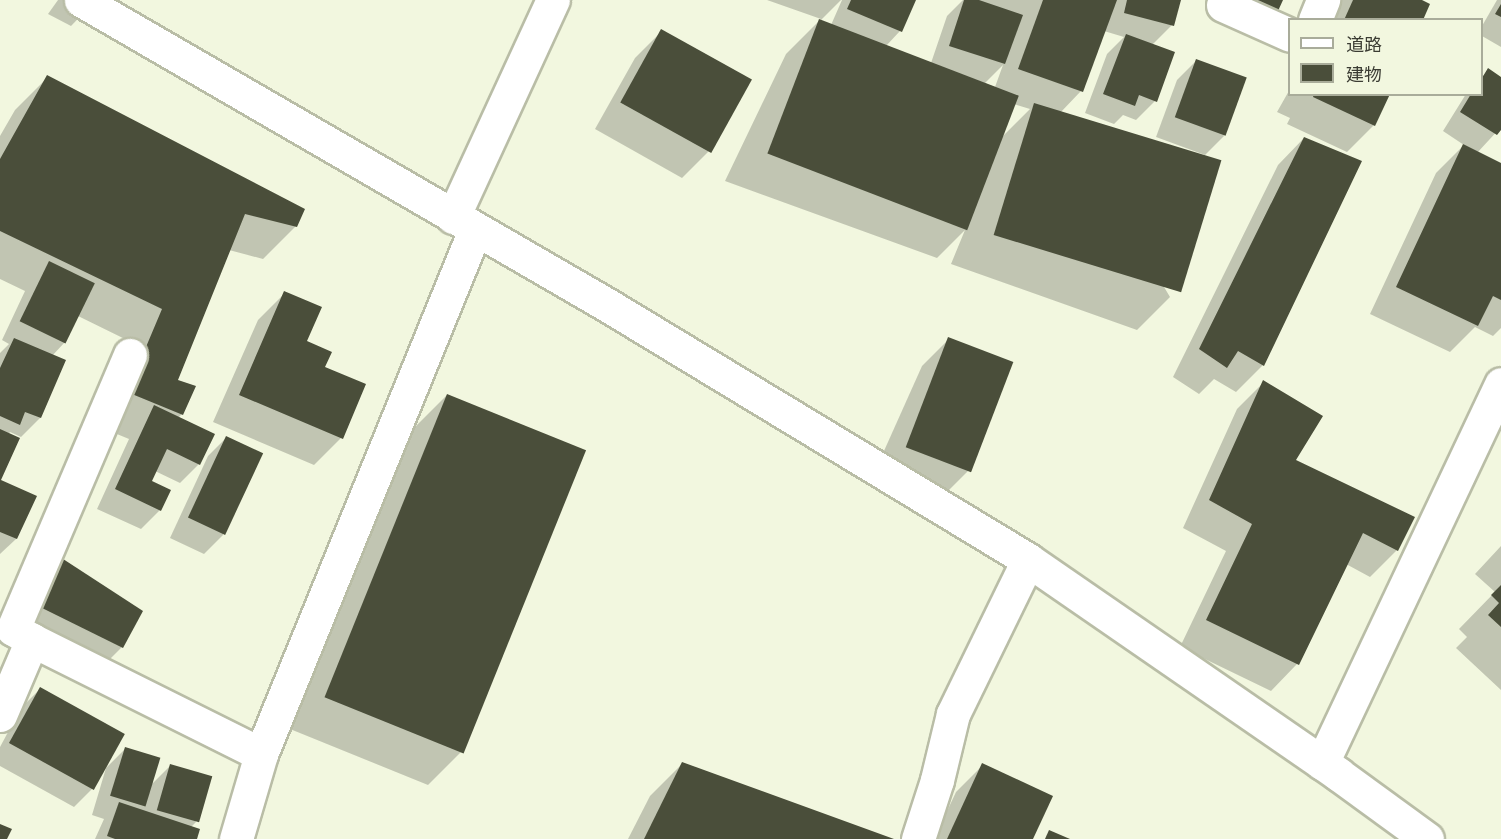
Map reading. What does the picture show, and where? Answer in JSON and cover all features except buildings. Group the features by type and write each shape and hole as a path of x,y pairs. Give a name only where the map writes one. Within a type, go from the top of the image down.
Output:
{"street":[{"path":"81,0 618,312 1028,560 1322,763 1427,839"},
{"path":"236,839 261,754 464,223 553,0"},
{"path":"1316,18 1323,0"},
{"path":"1223,5 1288,34"},
{"path":"0,715 15,631 130,355"},
{"path":"1322,763 1501,384"},
{"path":"918,839 937,780 953,714 1028,560"},
{"path":"15,631 261,754"}]}
